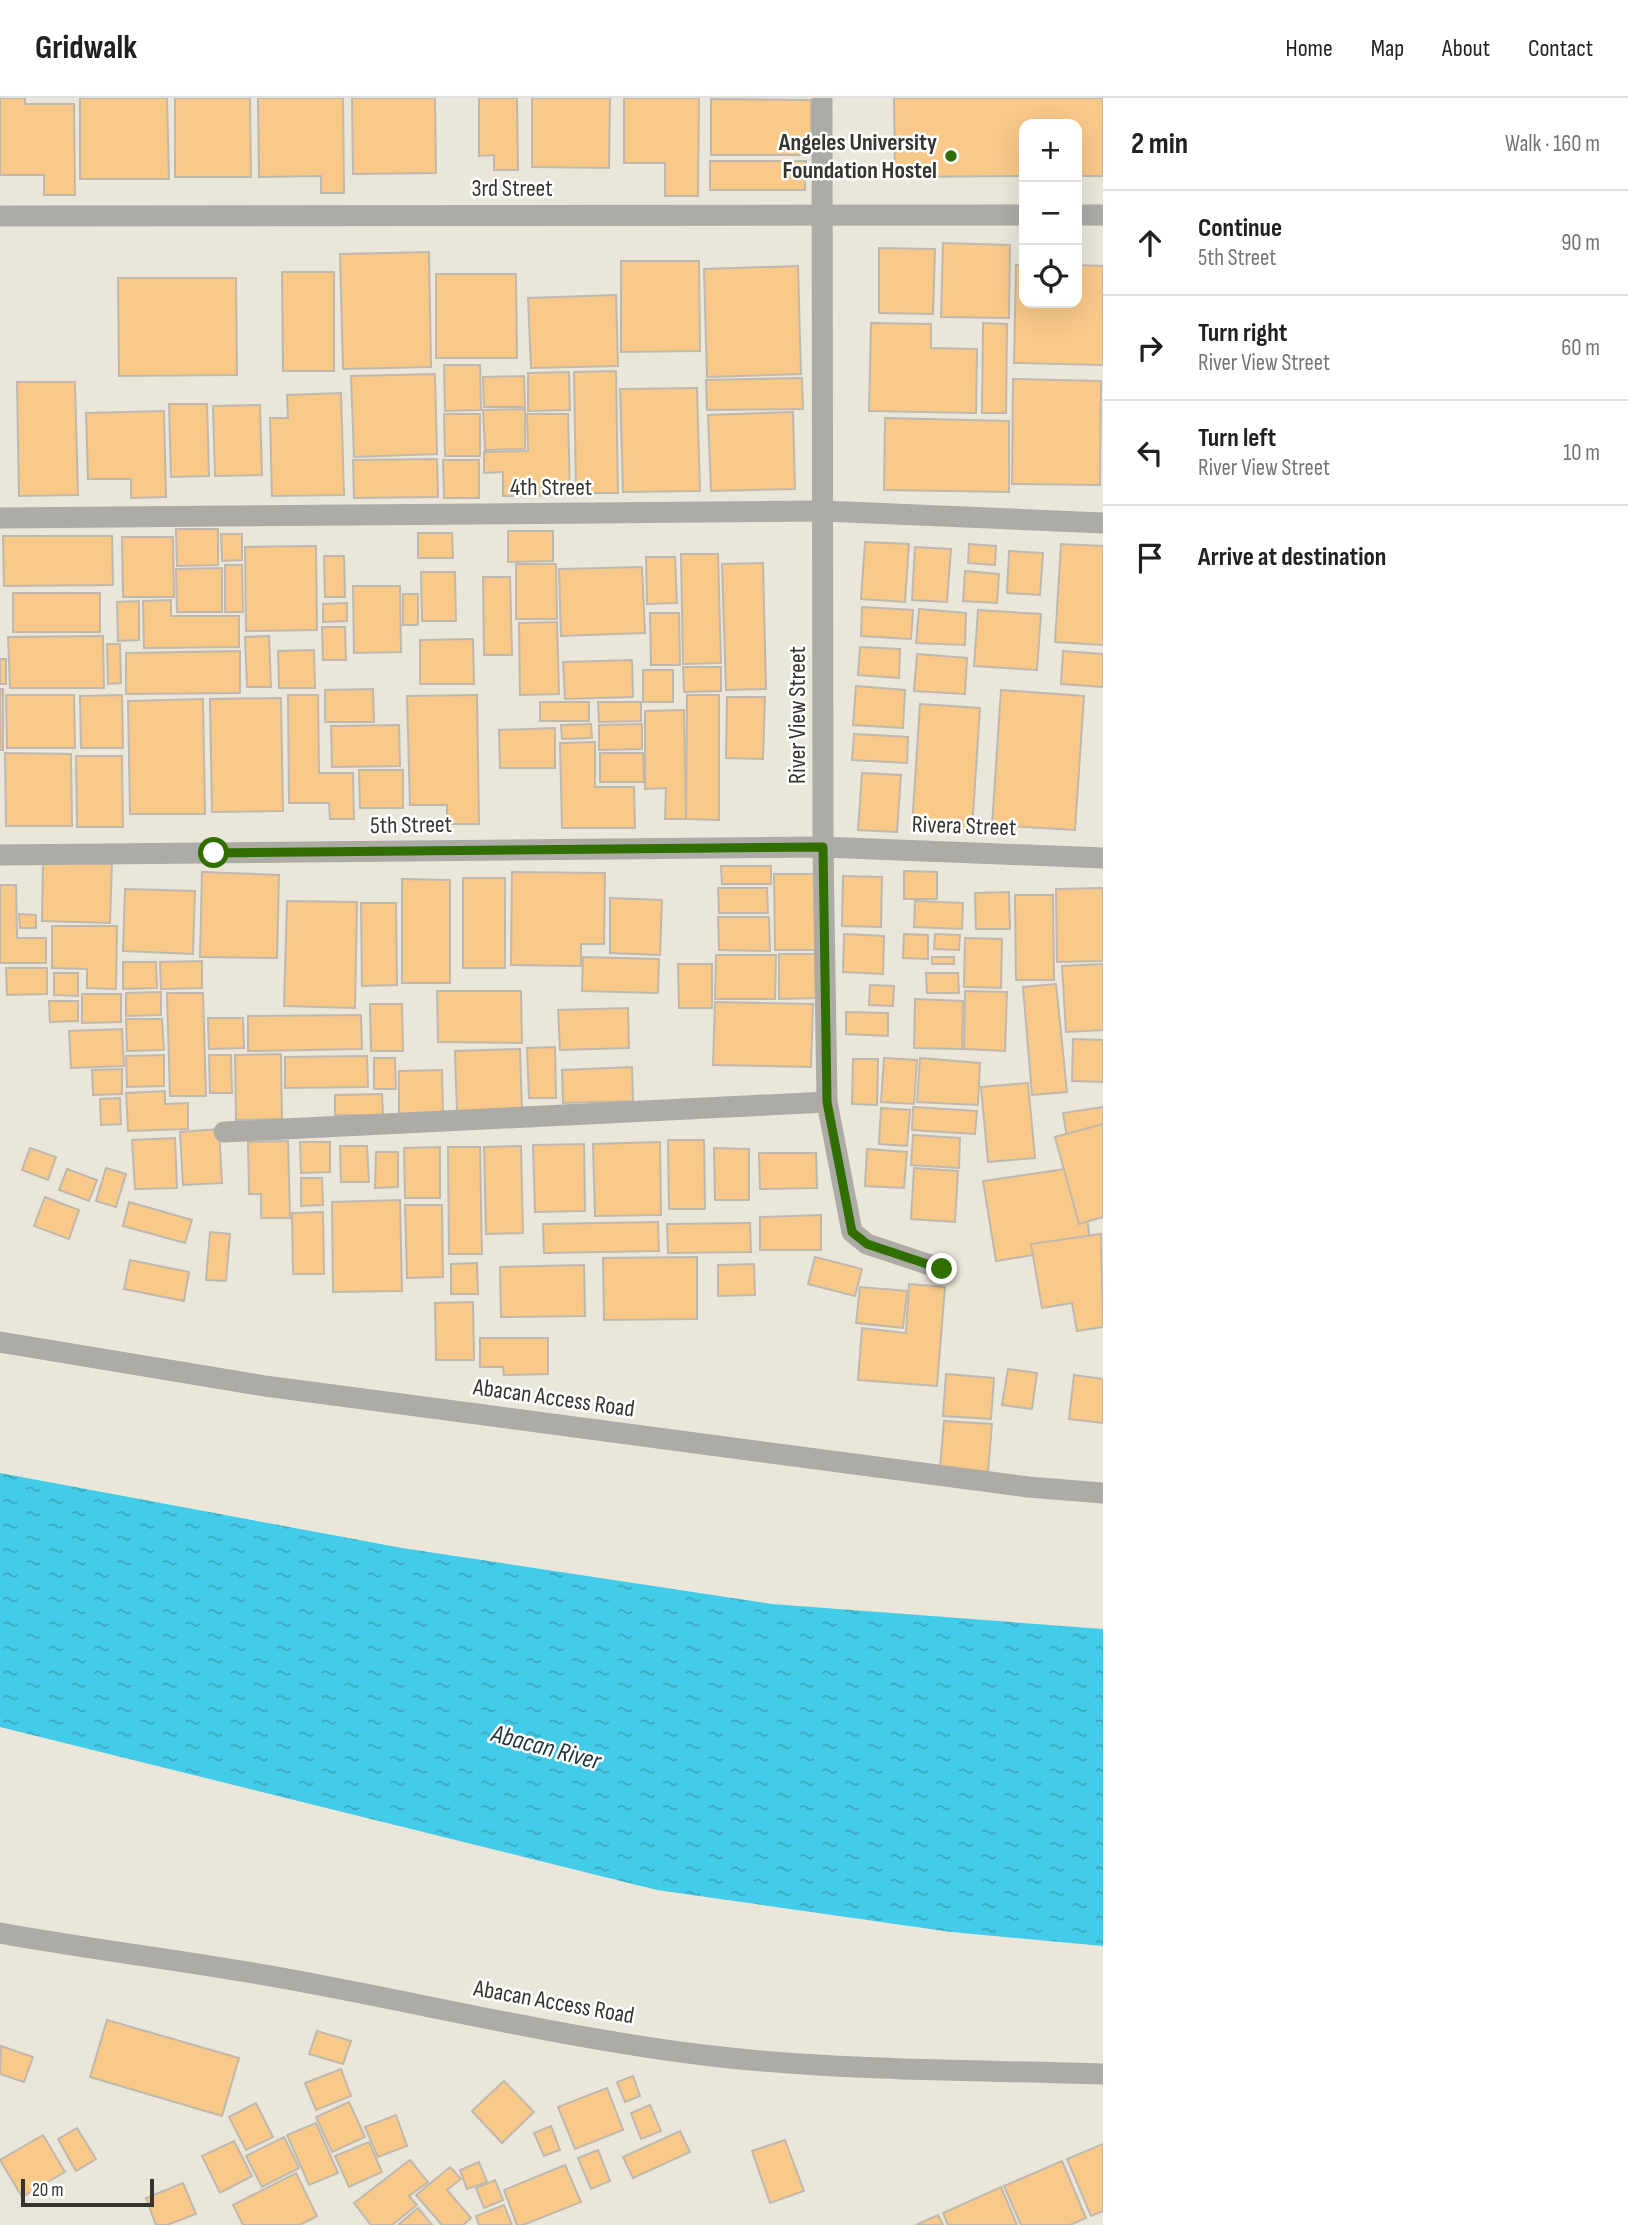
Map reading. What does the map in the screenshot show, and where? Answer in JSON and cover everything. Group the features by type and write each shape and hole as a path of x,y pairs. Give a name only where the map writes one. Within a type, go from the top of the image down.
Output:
{"street":[{"name":"River View Street","path":"822,98 823,847 827,1102 852,1232 867,1244 942,1269"},
{"name":"3rd Street","path":"0,216 822,213 1019,215"},
{"path":"1082,215 1103,215"},
{"name":"4th Street","path":"0,518 823,511 1103,523"},
{"name":"5th Street","path":"0,855 823,847"},
{"name":"Rivera Street","path":"823,847 1103,858"},
{"path":"224,1132 827,1102"},
{"name":"Abacan Access Road","path":"0,1342 279,1388 1014,1485 1103,1493"},
{"name":"Abacan Access Road","path":"0,1933 93,1950 294,1980 612,2041 712,2056 859,2067 1103,2074"}],"water":[{"name":"Abacan River","path":"0,1473 402,1548 772,1604 1103,1629 1103,1946 951,1932 657,1890 0,1727"}],"building":[{"path":"0,98 25,98 25,104 74,104 75,195 44,195 44,175 0,175"},
{"path":"80,98 167,98 169,179 80,179"},
{"path":"175,98 250,98 251,177 175,177"},
{"path":"258,98 343,98 344,193 321,193 321,176 259,177"},
{"path":"352,98 435,98 436,173 353,174"},
{"path":"479,98 517,98 518,170 494,170 494,155 479,156"},
{"path":"532,98 610,98 609,168 532,167"},
{"path":"624,98 699,98 698,196 665,196 665,163 624,163"},
{"name":"Angeles University Foundation Hostel","path":"894,98 1103,98 1103,176 1082,176 1082,119 1019,119 1019,176 895,177"},
{"path":"711,99 811,100 811,155 711,155"},
{"path":"710,161 806,161 805,190 710,190"},
{"path":"943,243 1010,245 1009,318 941,317"},
{"path":"879,248 935,249 933,314 879,313"},
{"path":"429,252 431,367 343,369 340,254"},
{"path":"621,261 699,261 700,351 621,352"},
{"path":"1016,265 1019,265 1019,308 1082,308 1082,265 1103,266 1103,365 1014,363"},
{"path":"798,266 801,374 707,377 704,269"},
{"path":"282,272 334,272 334,371 283,371"},
{"path":"436,274 516,274 517,358 436,358"},
{"path":"118,278 236,278 237,375 119,376"},
{"path":"616,295 618,366 531,368 528,298"},
{"path":"871,323 931,324 931,348 977,349 976,413 869,411"},
{"path":"983,323 1007,324 1006,413 982,413"},
{"path":"444,365 480,365 481,410 445,411"},
{"path":"616,371 618,493 576,493 574,372"},
{"path":"569,372 570,410 528,411 528,373"},
{"path":"435,374 437,454 354,457 351,376"},
{"path":"524,376 525,407 484,407 483,377"},
{"path":"802,378 803,409 707,410 706,380"},
{"path":"1013,379 1101,381 1100,485 1012,484"},
{"path":"17,382 75,382 78,495 19,496"},
{"path":"697,388 700,491 623,492 620,389"},
{"path":"341,393 344,495 272,496 270,418 288,418 287,395"},
{"path":"169,404 207,404 209,476 171,477"},
{"path":"260,405 262,475 215,476 213,406"},
{"path":"525,409 525,449 485,450 483,410"},
{"path":"164,411 166,497 131,498 131,479 88,479 86,413"},
{"path":"793,412 795,489 711,491 708,415"},
{"path":"444,414 480,414 480,456 445,456"},
{"path":"527,414 568,414 570,495 503,496 503,472 484,473 484,452 528,451"},
{"path":"885,418 1009,421 1009,492 884,490"},
{"path":"437,459 438,497 354,498 353,460"},
{"path":"443,460 479,460 479,498 444,498"},
{"path":"176,529 218,529 218,565 177,566"},
{"path":"508,531 553,531 553,561 508,562"},
{"path":"418,533 452,533 453,558 418,558"},
{"path":"221,534 242,534 242,560 222,561"},
{"path":"3,536 112,536 113,585 4,586"},
{"path":"122,537 173,537 174,597 123,597"},
{"path":"865,542 909,544 905,602 861,599"},
{"path":"969,544 996,546 995,565 968,563"},
{"path":"1061,544 1103,546 1103,645 1055,642"},
{"path":"316,546 317,630 246,631 245,547"},
{"path":"915,547 951,549 947,602 912,600"},
{"path":"1009,551 1043,553 1040,595 1007,593"},
{"path":"681,554 718,554 721,663 683,664"},
{"path":"324,556 344,556 345,597 325,597"},
{"path":"646,557 675,557 677,603 647,604"},
{"path":"763,563 766,689 726,690 722,564"},
{"path":"516,564 556,564 557,619 516,619"},
{"path":"225,565 242,565 243,612 225,612"},
{"path":"642,567 645,633 561,636 559,569"},
{"path":"222,568 222,612 177,612 176,569"},
{"path":"965,571 999,574 997,603 963,601"},
{"path":"421,572 455,572 456,621 422,621"},
{"path":"483,577 510,577 512,655 484,655"},
{"path":"353,586 400,586 401,652 354,653"},
{"path":"13,593 100,593 100,632 13,632"},
{"path":"403,594 418,594 418,625 403,625"},
{"path":"171,600 171,616 239,616 239,647 144,648 143,601"},
{"path":"139,601 139,640 118,641 117,602"},
{"path":"347,603 347,621 323,622 323,604"},
{"path":"862,607 913,610 911,639 861,636"},
{"path":"919,609 966,613 965,645 916,643"},
{"path":"978,610 1041,614 1037,670 974,666"},
{"path":"650,613 679,613 680,665 651,665"},
{"path":"557,622 559,694 520,695 519,623"},
{"path":"322,627 345,627 346,660 323,660"},
{"path":"103,636 104,688 10,688 8,637"},
{"path":"269,636 271,687 247,687 245,637"},
{"path":"473,639 474,684 420,684 420,640"},
{"path":"107,644 120,644 121,683 108,684"},
{"path":"860,647 900,649 899,678 858,675"},
{"path":"314,650 315,688 279,688 278,651"},
{"path":"240,651 240,693 126,694 126,653"},
{"path":"1063,651 1103,654 1103,687 1061,684"},
{"path":"917,654 967,658 965,694 914,691"},
{"path":"0,659 6,659 6,684 0,684"},
{"path":"632,660 633,697 565,699 563,662"},
{"path":"683,667 721,667 721,691 684,692"},
{"path":"643,670 673,670 673,702 643,702"},
{"path":"856,686 905,690 903,728 853,725"},
{"path":"0,689 3,689 3,750 0,750"},
{"path":"373,689 374,722 325,722 325,690"},
{"path":"1001,690 1084,696 1075,830 992,825"},
{"path":"6,695 74,695 75,748 7,748"},
{"path":"122,695 123,748 81,748 80,696"},
{"path":"288,695 318,695 319,773 353,773 354,819 330,819 329,803 289,803"},
{"path":"477,695 479,824 447,824 447,805 410,805 407,696"},
{"path":"687,695 719,695 719,820 686,819"},
{"path":"727,697 765,697 763,759 726,758"},
{"path":"281,698 283,811 212,812 210,699"},
{"path":"203,699 205,814 130,814 128,701"},
{"path":"540,702 589,702 589,721 540,721"},
{"path":"598,702 641,702 641,721 599,722"},
{"path":"920,704 980,708 972,830 912,826"},
{"path":"684,710 686,819 665,819 666,788 645,789 645,711"},
{"path":"591,724 592,738 562,739 561,725"},
{"path":"642,724 642,749 599,750 599,725"},
{"path":"399,725 400,766 332,767 331,726"},
{"path":"555,728 555,768 500,768 499,730"},
{"path":"854,734 908,737 907,763 852,760"},
{"path":"595,742 595,787 634,787 635,828 562,828 560,743"},
{"path":"5,753 71,754 72,826 6,826"},
{"path":"600,753 643,753 644,782 600,782"},
{"path":"76,756 122,756 123,827 77,827"},
{"path":"359,770 403,770 403,808 360,808"},
{"path":"862,773 901,775 897,832 858,830"},
{"path":"43,862 112,864 110,923 42,921"},
{"path":"721,866 771,866 771,884 722,884"},
{"path":"904,871 937,872 937,899 904,899"},
{"path":"202,872 279,875 277,958 200,957"},
{"path":"512,872 605,873 604,944 581,944 581,966 511,965"},
{"path":"774,874 816,874 816,950 775,950"},
{"path":"843,876 882,877 881,927 842,926"},
{"path":"463,878 505,878 505,968 463,968"},
{"path":"402,879 450,880 450,983 402,983"},
{"path":"0,885 16,885 17,938 46,938 46,963 0,963"},
{"path":"718,888 767,888 768,913 719,913"},
{"path":"1103,888 1103,961 1057,962 1056,889"},
{"path":"125,889 195,891 193,954 123,951"},
{"path":"1009,892 1010,929 976,929 975,893"},
{"path":"1015,895 1053,895 1054,980 1016,980"},
{"path":"610,898 662,900 660,955 610,953"},
{"path":"287,901 357,902 355,1008 284,1006"},
{"path":"915,901 963,903 962,929 914,927"},
{"path":"361,903 396,903 397,985 362,986"},
{"path":"19,914 36,915 36,928 20,928"},
{"path":"718,917 769,917 770,951 719,950"},
{"path":"52,926 117,926 116,989 87,988 87,969 52,968"},
{"path":"844,934 884,936 883,974 843,972"},
{"path":"904,934 928,935 928,959 903,958"},
{"path":"935,934 960,935 959,950 934,949"},
{"path":"965,938 1002,939 1001,988 964,987"},
{"path":"779,954 815,954 816,998 779,999"},
{"path":"716,955 776,955 775,999 715,999"},
{"path":"583,957 659,959 658,993 582,991"},
{"path":"932,957 954,957 954,964 932,964"},
{"path":"202,961 202,988 161,989 160,962"},
{"path":"123,962 156,962 157,988 123,989"},
{"path":"678,964 712,964 712,1008 679,1008"},
{"path":"1103,964 1103,1030 1066,1032 1062,966"},
{"path":"6,968 47,968 47,994 7,995"},
{"path":"54,973 78,973 78,996 54,995"},
{"path":"926,973 958,973 959,993 927,993"},
{"path":"1056,984 1067,1092 1032,1095 1023,987"},
{"path":"870,985 894,986 893,1006 869,1005"},
{"path":"437,991 521,991 522,1043 438,1042"},
{"path":"965,991 1007,992 1005,1051 964,1049"},
{"path":"161,992 161,1015 126,1016 126,993"},
{"path":"167,993 203,993 206,1096 170,1096"},
{"path":"82,994 121,994 121,1022 82,1023"},
{"path":"915,999 963,1001 962,1049 914,1048"},
{"path":"49,1001 78,1001 78,1021 50,1022"},
{"path":"715,1002 813,1004 811,1067 713,1065"},
{"path":"370,1004 402,1004 403,1051 371,1051"},
{"path":"628,1008 629,1048 560,1050 558,1010"},
{"path":"846,1012 888,1013 888,1036 846,1034"},
{"path":"361,1015 362,1049 248,1051 248,1016"},
{"path":"208,1018 243,1018 244,1048 209,1049"},
{"path":"126,1019 162,1019 164,1050 127,1051"},
{"path":"122,1029 124,1066 71,1068 69,1031"},
{"path":"1073,1039 1103,1040 1103,1082 1072,1081"},
{"path":"555,1047 556,1098 529,1098 527,1048"},
{"path":"520,1049 522,1112 457,1113 455,1051"},
{"path":"281,1054 282,1119 236,1120 235,1055"},
{"path":"164,1055 164,1086 127,1087 126,1056"},
{"path":"209,1055 231,1055 232,1093 210,1093"},
{"path":"367,1056 368,1087 285,1088 285,1057"},
{"path":"374,1058 395,1058 396,1089 374,1089"},
{"path":"884,1058 917,1060 914,1104 881,1102"},
{"path":"920,1058 980,1063 978,1105 917,1102"},
{"path":"853,1059 878,1059 877,1105 852,1104"},
{"path":"632,1067 633,1101 563,1103 562,1070"},
{"path":"122,1069 122,1094 93,1095 92,1070"},
{"path":"442,1070 443,1113 399,1114 399,1071"},
{"path":"1028,1083 1035,1158 988,1162 981,1087"},
{"path":"165,1091 165,1104 188,1103 188,1129 128,1131 126,1093"},
{"path":"382,1094 383,1115 335,1115 335,1095"},
{"path":"120,1098 121,1124 101,1125 100,1099"},
{"path":"913,1107 977,1111 975,1134 912,1130"},
{"path":"1103,1107 1103,1217 1087,1219 1091,1246 996,1261 983,1181 1072,1168 1063,1113"},
{"path":"881,1108 910,1110 907,1146 879,1144"},
{"path":"1103,1124 1103,1217 1079,1224 1055,1137"},
{"path":"219,1129 222,1183 183,1185 180,1132"},
{"path":"913,1135 960,1138 959,1168 911,1165"},
{"path":"175,1138 177,1188 135,1189 132,1140"},
{"path":"668,1140 704,1140 705,1209 669,1209"},
{"path":"288,1141 290,1218 261,1218 261,1194 249,1194 248,1142"},
{"path":"300,1142 330,1142 330,1172 301,1173"},
{"path":"660,1142 661,1215 595,1216 593,1144"},
{"path":"584,1144 585,1211 535,1212 533,1145"},
{"path":"340,1146 367,1146 369,1182 341,1182"},
{"path":"521,1146 523,1233 486,1234 484,1147"},
{"path":"440,1147 440,1198 405,1198 404,1148"},
{"path":"448,1147 480,1147 482,1254 449,1254"},
{"path":"30,1148 56,1157 48,1180 22,1170"},
{"path":"714,1148 749,1149 749,1200 715,1200"},
{"path":"867,1149 907,1152 904,1188 865,1186"},
{"path":"376,1152 398,1152 398,1187 375,1188"},
{"path":"759,1153 816,1153 817,1188 760,1189"},
{"path":"106,1168 126,1174 116,1207 96,1201"},
{"path":"914,1168 958,1171 955,1222 911,1219"},
{"path":"67,1169 97,1180 89,1201 59,1190"},
{"path":"301,1178 322,1178 323,1205 301,1206"},
{"path":"45,1197 79,1210 69,1239 34,1226"},
{"path":"400,1200 402,1291 333,1292 332,1202"},
{"path":"129,1202 192,1220 185,1243 123,1226"},
{"path":"405,1205 442,1205 443,1277 407,1278"},
{"path":"323,1212 324,1274 293,1274 292,1213"},
{"path":"821,1215 821,1250 760,1250 760,1217"},
{"path":"658,1222 659,1251 544,1253 543,1224"},
{"path":"750,1223 751,1252 668,1253 667,1224"},
{"path":"210,1232 230,1234 226,1281 206,1280"},
{"path":"1101,1234 1103,1327 1077,1331 1072,1303 1042,1308 1031,1244"},
{"path":"697,1257 697,1319 604,1320 603,1258"},
{"path":"815,1257 862,1269 855,1296 808,1284"},
{"path":"130,1260 189,1272 184,1301 124,1289"},
{"path":"477,1263 478,1294 451,1294 451,1264"},
{"path":"754,1264 755,1295 718,1296 718,1265"},
{"path":"584,1265 585,1316 501,1317 500,1267"},
{"path":"909,1284 945,1287 937,1386 858,1380 862,1328 906,1333"},
{"path":"860,1287 907,1291 903,1328 856,1323"},
{"path":"473,1302 474,1360 436,1360 435,1303"},
{"path":"480,1338 548,1338 548,1374 504,1375 503,1367 480,1367"},
{"path":"1008,1369 1037,1373 1032,1409 1002,1405"},
{"path":"946,1374 994,1378 991,1419 943,1416"},
{"path":"1074,1375 1103,1379 1103,1423 1069,1419"},
{"path":"944,1421 992,1424 988,1472 940,1467"},
{"path":"107,2020 239,2058 222,2116 90,2077"},
{"path":"317,2031 351,2041 343,2064 309,2054"},
{"path":"1,2046 33,2057 24,2082 0,2074"},
{"path":"341,2069 351,2096 316,2110 305,2083"},
{"path":"633,2076 640,2096 625,2102 617,2082"},
{"path":"504,2081 534,2112 502,2143 472,2111"},
{"path":"607,2088 623,2130 575,2149 558,2107"},
{"path":"349,2102 365,2137 332,2152 316,2117"},
{"path":"256,2103 273,2137 246,2150 229,2117"},
{"path":"650,2105 661,2131 641,2139 631,2113"},
{"path":"396,2115 407,2146 378,2157 365,2127"},
{"path":"316,2123 338,2173 309,2185 287,2135"},
{"path":"551,2126 560,2150 544,2156 534,2133"},
{"path":"77,2128 96,2159 76,2171 58,2139"},
{"path":"680,2131 690,2152 633,2178 623,2157"},
{"path":"43,2135 65,2172 22,2197 0,2160"},
{"path":"284,2137 299,2168 262,2187 246,2156"},
{"path":"785,2140 804,2191 770,2203 752,2151"},
{"path":"234,2141 252,2176 220,2193 202,2156"},
{"path":"369,2142 382,2172 349,2187 335,2156"},
{"path":"1103,2144 1103,2211 1091,2216 1067,2159"},
{"path":"598,2150 610,2181 591,2189 578,2158"},
{"path":"410,2160 428,2182 409,2196 417,2205 392,2225 371,2225 354,2203"},
{"path":"1062,2161 1086,2218 1070,2225 1021,2225 1004,2186"},
{"path":"479,2162 487,2182 467,2189 460,2170"},
{"path":"565,2165 581,2202 517,2225 504,2190"},
{"path":"450,2167 461,2179 447,2190 471,2218 463,2225 442,2225 416,2195"},
{"path":"296,2173 317,2216 300,2225 243,2225 233,2205"},
{"path":"495,2180 503,2200 484,2208 476,2188"},
{"path":"183,2183 196,2214 167,2225 156,2225 146,2198"},
{"path":"1001,2187 1017,2225 948,2225 943,2213"},
{"path":"504,2205 512,2225 479,2225 476,2216"},
{"path":"418,2208 432,2225 398,2225"},
{"path":"938,2215 943,2225 916,2225"}],"place":[{"name":"Angeles University Foundation Hostel","path":"951,156"}],"route":[{"path":"214,853 823,847 827,1102 852,1232 867,1244 942,1269"}]}
